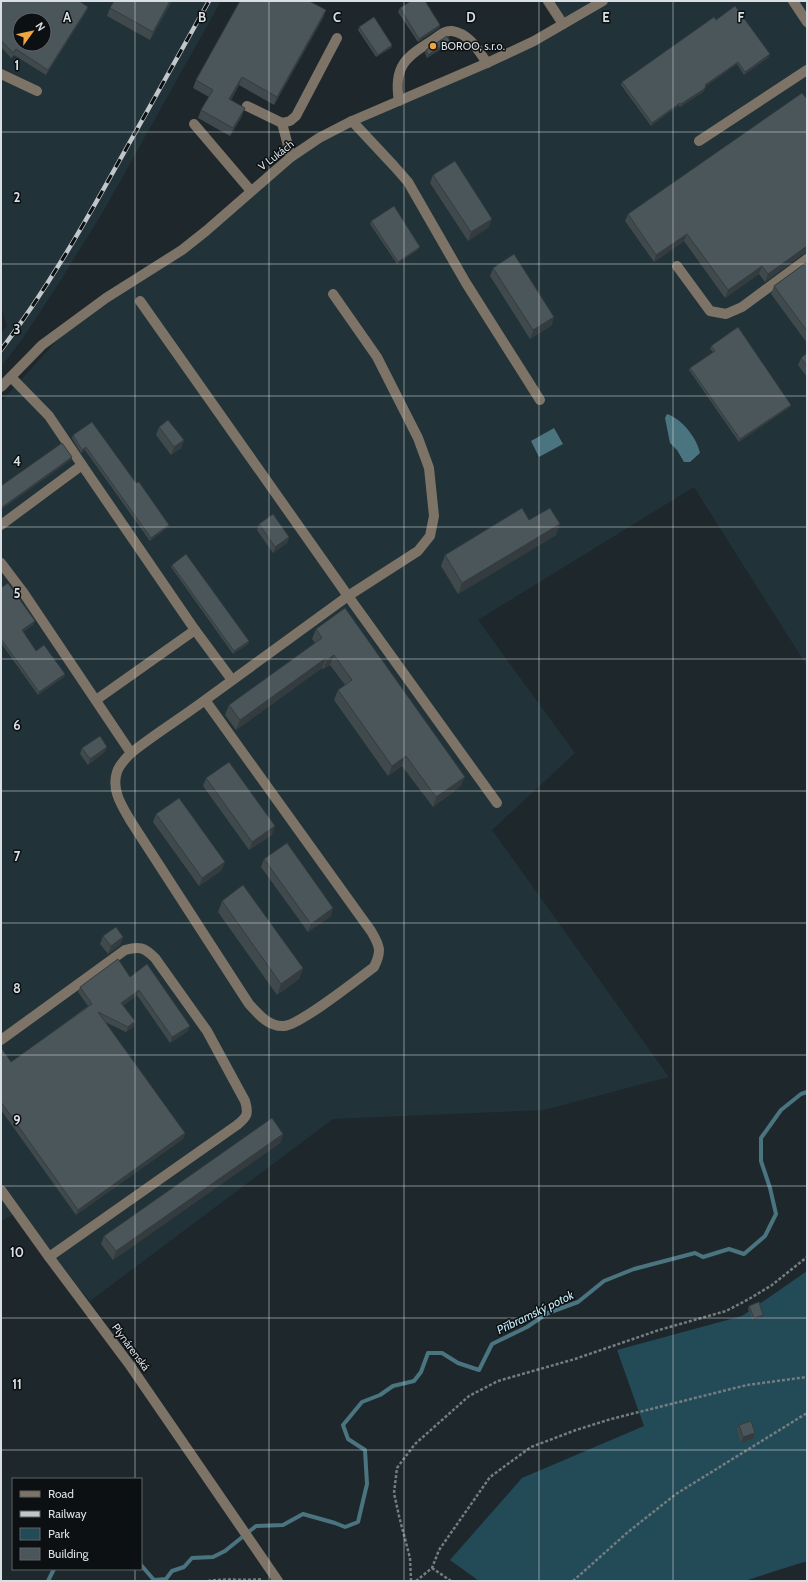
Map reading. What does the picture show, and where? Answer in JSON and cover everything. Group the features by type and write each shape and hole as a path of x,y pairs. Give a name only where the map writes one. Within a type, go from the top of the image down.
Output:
{"street":[{"path":"548,1 563,24"},
{"name":"V Lukách","path":"1,387 42,345 106,298 182,250 291,157 319,138 352,121 487,63 534,41 603,1"},
{"path":"793,1 807,22"},
{"path":"399,101 396,86 398,76 410,54 444,32 451,31 458,33 472,41 487,63"},
{"path":"247,106 282,123 290,121 296,116 337,38"},
{"path":"699,141 807,70"},
{"path":"1,74 37,91"},
{"path":"352,121 408,182 466,283 540,400"},
{"path":"282,123 291,157"},
{"path":"194,124 252,191"},
{"path":"677,266 710,311 726,314 742,307 807,259"},
{"path":"205,700 372,931 380,950 379,957 374,967 294,1023 285,1026 273,1025 261,1018 249,1004 120,803 116,792 117,772 121,764 131,753 348,596 418,551 430,536 434,516 429,468 418,438 377,357 333,294"},
{"path":"140,301 348,596 497,803"},
{"path":"11,377 49,416 195,630 232,680"},
{"path":"1,525 82,465"},
{"path":"1,563 23,592 131,753"},
{"path":"96,700 195,630"},
{"path":"1,1040 125,950 137,947 147,950 155,958 207,1031 245,1101 248,1111 246,1118 237,1125 49,1257"},
{"name":"Plynárenská","path":"1,1190 129,1364 277,1580"}],"path":[{"path":"411,1581 410,1558 398,1516 394,1493 397,1468 415,1444 469,1396 498,1381 575,1359 659,1330 726,1311 772,1285 807,1257"},
{"path":"416,1581 432,1568 439,1550 490,1476 531,1447 576,1430 717,1392 748,1385 807,1378"},
{"path":"573,1581 628,1532 676,1494 807,1413"},
{"path":"432,1568 451,1581"},
{"path":"208,1581 219,1579 247,1581 277,1580"}],"shaded area":[{"path":"1,1 221,1 104,210 23,338 1,367 1,333 7,326 1,307"},
{"path":"541,1 807,1 807,666 694,487 478,620 575,753 492,830 669,1077 544,1110 333,1119 90,1301 14,1214 1,1221 1,402 70,326 198,243 293,162 319,143 487,63 558,27"},
{"path":"667,414 678,420 696,441 700,453 690,462 684,462 677,450 670,443 665,418"},
{"path":"554,428 563,444 539,457 531,441"}],"green space":[{"path":"807,1271 807,1561 744,1581 479,1581 450,1560 522,1478 644,1426 617,1350 742,1316"}],"building":[{"path":"1,1 79,1 88,7 48,70 21,52 52,52 52,12 12,12 12,52 1,40"},
{"path":"114,1 170,1 153,32 110,8"},
{"path":"240,1 309,1 326,10 277,97 242,77 229,99 245,108 233,128 201,110 213,90 196,80"},
{"path":"411,1 425,1 440,25 419,39 400,8"},
{"path":"735,6 770,54 745,72 738,62 705,85 706,86 704,89 681,104 680,103 652,123 622,82 714,17 716,20"},
{"path":"374,17 392,45 378,55 359,27"},
{"path":"447,36 450,41 428,55 426,50"},
{"path":"802,93 807,99 807,246 768,274 762,266 728,290 687,234 656,255 628,214"},
{"path":"455,161 492,219 471,232 433,175"},
{"path":"394,206 420,247 398,262 371,221"},
{"path":"514,254 554,317 533,330 493,268"},
{"path":"807,262 807,331 774,286"},
{"path":"738,327 791,405 740,439 690,368 715,351 711,346"},
{"path":"807,353 807,366 801,358"},
{"path":"168,420 184,440 174,447 159,427"},
{"path":"92,422 136,483 139,482 169,525 151,538 86,447 82,450 73,435"},
{"path":"62,443 72,457 1,508 1,486"},
{"path":"522,508 529,520 550,508 560,524 462,583 445,555"},
{"path":"273,514 289,537 275,547 259,524"},
{"path":"186,554 249,641 234,651 172,565"},
{"path":"8,583 35,621 22,630 36,651 44,645 65,674 39,692 1,639 1,588"},
{"path":"345,608 465,777 436,797 406,756 392,766 338,690 352,680 334,655 327,660 326,658 240,720 229,705 322,638 316,629"},
{"path":"100,736 107,747 90,759 82,748"},
{"path":"229,762 275,826 252,842 206,778"},
{"path":"179,798 225,862 202,878 156,814"},
{"path":"287,843 333,908 311,924 264,859"},
{"path":"243,885 303,968 281,984 222,901"},
{"path":"116,927 123,937 111,946 103,936"},
{"path":"118,959 130,977 147,964 190,1026 172,1037 139,990 121,1003 135,1021 128,1027 98,1012 185,1133 78,1210 1,1102 1,1050 2,1049 11,1062 92,1004 80,987"},
{"path":"272,1118 283,1134 116,1251 104,1236"},
{"path":"759,1302 763,1315 754,1318 749,1306"},
{"path":"751,1421 755,1433 743,1437 739,1425"}],"waterway":[{"name":"Příbramský potok","path":"142,1566 154,1580 166,1579 172,1571 184,1567 192,1558 213,1557 225,1551 256,1526 283,1525 303,1514 345,1527 358,1522 367,1484 365,1450 348,1439 343,1425 362,1402 380,1395 393,1386 414,1381 421,1372 428,1353 442,1353 458,1363 479,1370 492,1344 527,1327 548,1313 578,1302 604,1281 634,1269 695,1253 703,1257 729,1249 744,1254 765,1236 776,1214 770,1188 761,1161 761,1138 781,1110 801,1094 807,1092"},
{"name":"Příbramský potok","path":"48,1581 54,1570"}],"railway":[{"path":"1,350 48,283 77,236 209,1"}],"place":[{"name":"BOROO, s.r.o.","path":"433,46"}]}
